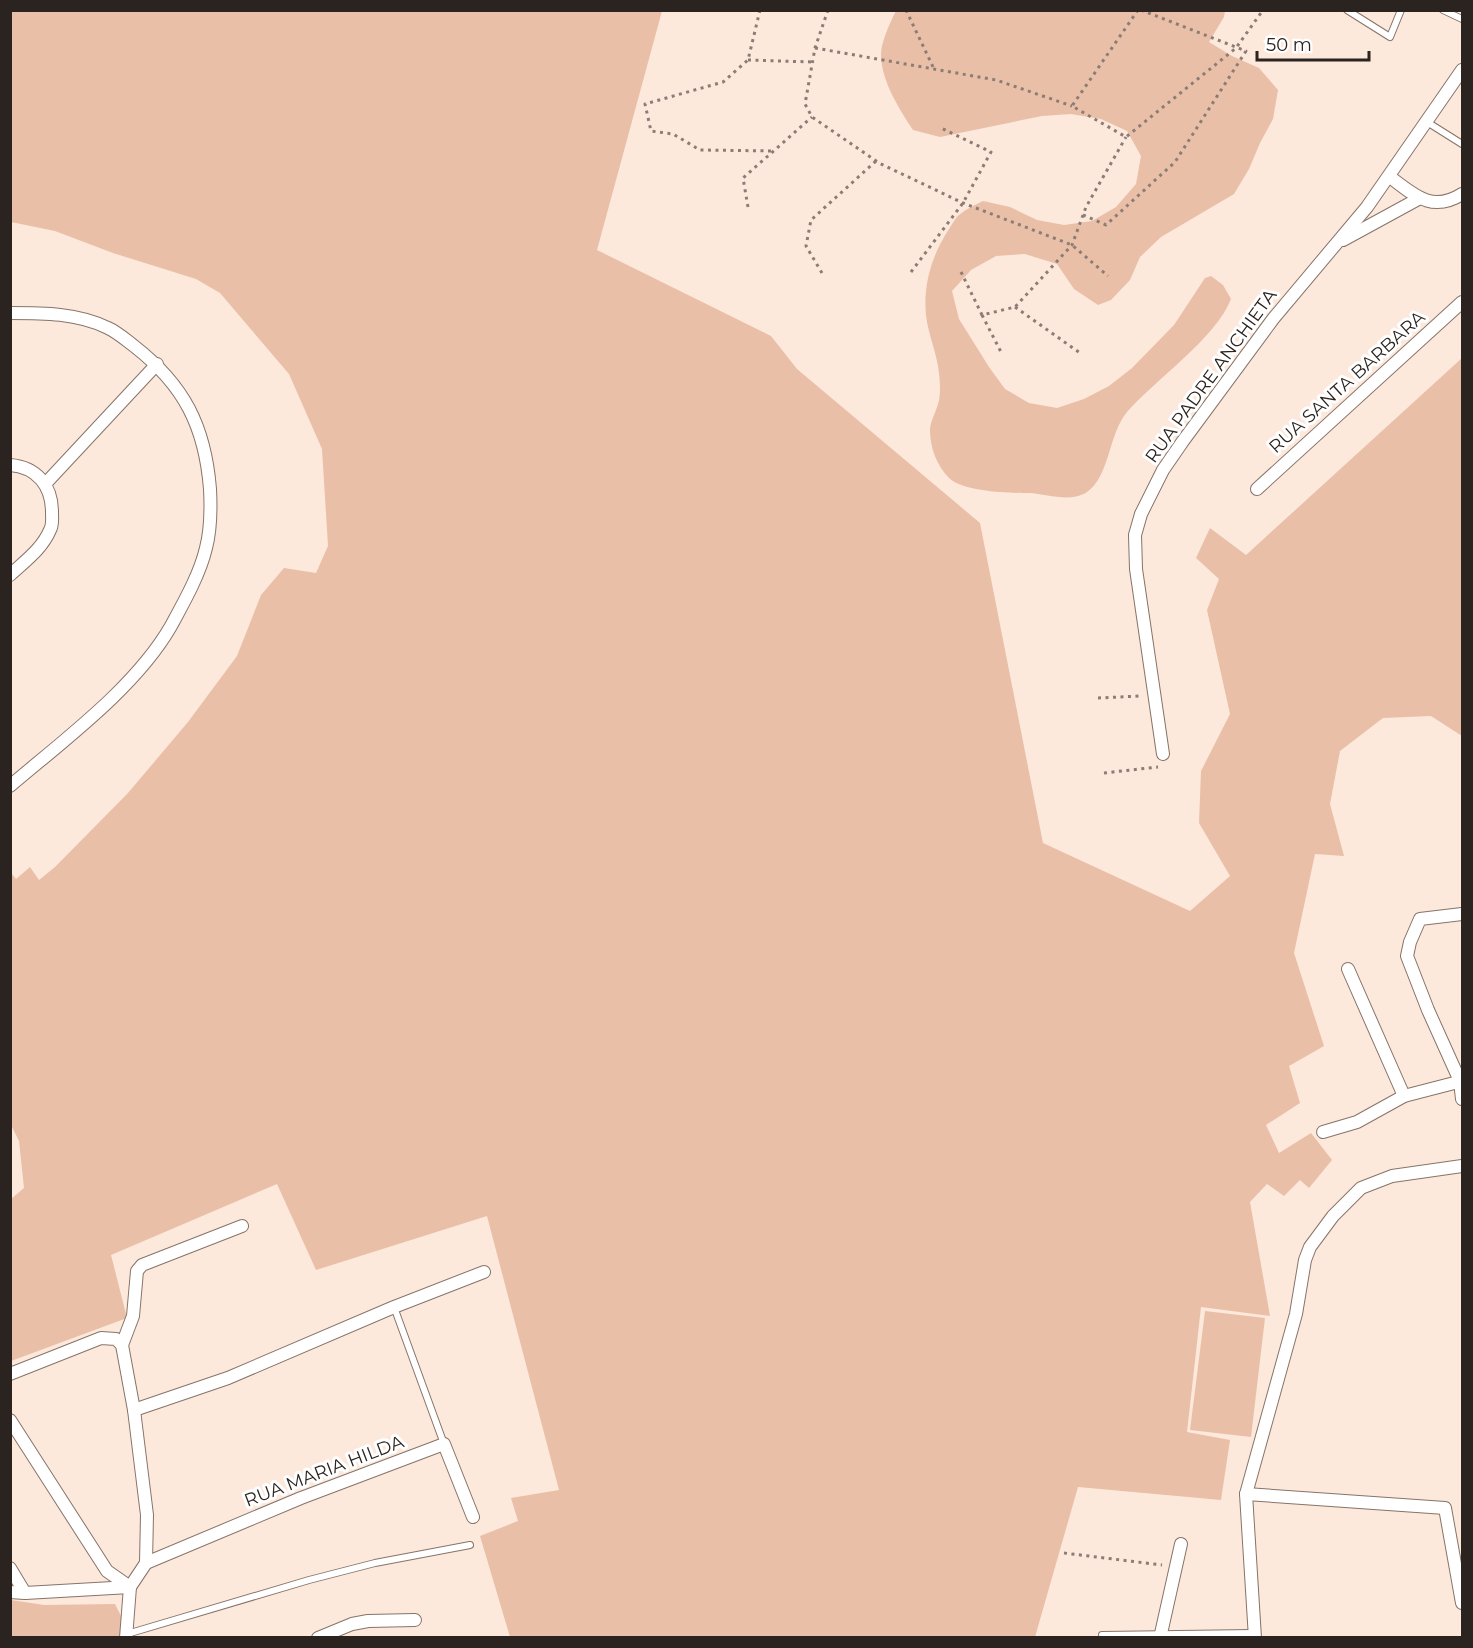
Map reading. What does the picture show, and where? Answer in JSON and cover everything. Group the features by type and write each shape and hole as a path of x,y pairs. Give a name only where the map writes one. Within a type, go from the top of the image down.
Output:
{"street":[{"name":"RUA PADRE ANCHIETA","path":"1163,754 1136,569 1135,535 1141,514 1163,470 1190,432 1273,319 1389,177 1462,74"},
{"path":"1389,177 1427,202 1441,203 1462,194"},
{"path":"1337,243 1420,198"},
{"name":"RUA SANTA BARBARA","path":"1257,489 1462,302"},
{"path":"10,313 68,315 109,328 158,364 181,394 199,429 208,464 211,510 206,548 192,584 170,628 137,673 93,715 10,786"},
{"path":"46,483 158,364"},
{"path":"10,465 29,471 46,483 52,506 52,528 41,547 10,575"},
{"path":"1462,914 1420,919 1410,942 1407,956 1428,1010 1461,1081 1462,1099"},
{"path":"1348,969 1404,1096"},
{"path":"1323,1132 1357,1122 1404,1096 1461,1081"},
{"path":"1255,1635 1246,1494 1296,1314 1305,1260 1310,1247 1333,1216 1361,1188 1392,1176 1462,1166"},
{"path":"126,1636 130,1587 146,1563 147,1515 134,1410 122,1345 133,1316 136,1271 142,1265 242,1226"},
{"path":"134,1410 228,1378 394,1307 484,1272"},
{"path":"10,1374 101,1338 116,1339 122,1345"},
{"path":"10,1420 107,1571 130,1587"},
{"path":"444,1444 473,1517"},
{"name":"RUA MARIA HILDA","path":"146,1563 301,1498 444,1444"},
{"path":"1246,1494 1445,1508 1462,1603"},
{"path":"1161,1635 1181,1544"},
{"path":"10,1568 26,1593"},
{"path":"10,1592 130,1587"},
{"path":"318,1638 352,1624 368,1621 415,1620"}],"lane":[{"path":"1347,10 1390,37 1401,10"},
{"path":"1443,10 1462,19"},
{"path":"1427,122 1462,144"},
{"path":"394,1307 444,1444"},
{"path":"126,1636 375,1563 471,1545"},
{"path":"1102,1635 1255,1635"}],"path":[{"path":"760,10 748,60 723,82 645,104 651,131 673,134 700,150 774,151"},
{"path":"828,10 815,48 805,104 812,117 876,161 963,203 1072,245 1108,276"},
{"path":"906,10 934,69"},
{"path":"1072,106 1139,10 1246,51 1175,162 1106,225 1083,215"},
{"path":"982,315 1015,307 1072,245 1083,215 1126,137 1236,48 1263,10"},
{"path":"815,48 996,80 1072,106 1126,137"},
{"path":"748,60 813,62"},
{"path":"748,207 743,178 812,117"},
{"path":"910,272 963,203 991,152 941,128"},
{"path":"822,273 806,246 812,220 876,161"},
{"path":"961,272 1002,354"},
{"path":"1015,307 1080,353"},
{"path":"1098,698 1155,695"},
{"path":"1104,773 1160,766 1164,763 1163,754"},
{"path":"1064,1553 1176,1567"}],"shaded area":[{"path":"11,11 662,11 597,250 771,336 797,369 980,523 1043,843 1190,911 1230,876 1199,823 1201,771 1230,714 1207,610 1219,579 1196,558 1210,528 1246,555 1462,358 1462,736 1431,716 1383,718 1340,751 1330,804 1344,856 1315,854 1294,953 1324,1046 1289,1066 1300,1103 1266,1125 1279,1153 1311,1133 1332,1160 1309,1188 1300,1180 1284,1196 1267,1184 1250,1202 1270,1316 1201,1307 1187,1432 1230,1440 1221,1500 1078,1487 1035,1637 510,1637 480,1536 518,1521 511,1498 559,1490 487,1216 316,1270 277,1184 111,1255 127,1318 11,1361 11,1199 24,1188 19,1141 11,1125 11,873 16,879 30,867 39,880 55,867 128,793 188,722 237,656 261,595 284,568 316,573 328,546 322,449 289,374 220,293 196,279 113,253 55,231 11,222"},
{"path":"896,11 1225,11 1224,17 1209,42 1232,56 1259,68 1278,90 1273,119 1234,194 1161,237 1140,257 1130,280 1111,300 1098,305 1074,289 1057,264 1025,254 996,256 971,270 952,291 959,319 1005,389 1029,403 1057,408 1084,399 1109,386 1132,368 1174,325 1205,278 1211,276 1223,285 1231,299 1223,314 1199,343 1127,412 1116,432 1105,466 1095,485 1080,495 1059,497 966,487 950,479 941,468 930,437 930,427 939,400 940,388 938,366 926,315 927,281 933,259 943,239 956,218 968,209 983,201 1010,207 1037,220 1064,225 1092,221 1116,207 1136,184 1141,156 1127,131 1101,119 1071,114 1042,116 940,137 913,130 890,90 882,68 882,46"},
{"path":"1205,1311 1265,1318 1251,1437 1190,1430"},
{"path":"11,1600 44,1605 115,1604 122,1618 121,1637 11,1638"}]}
